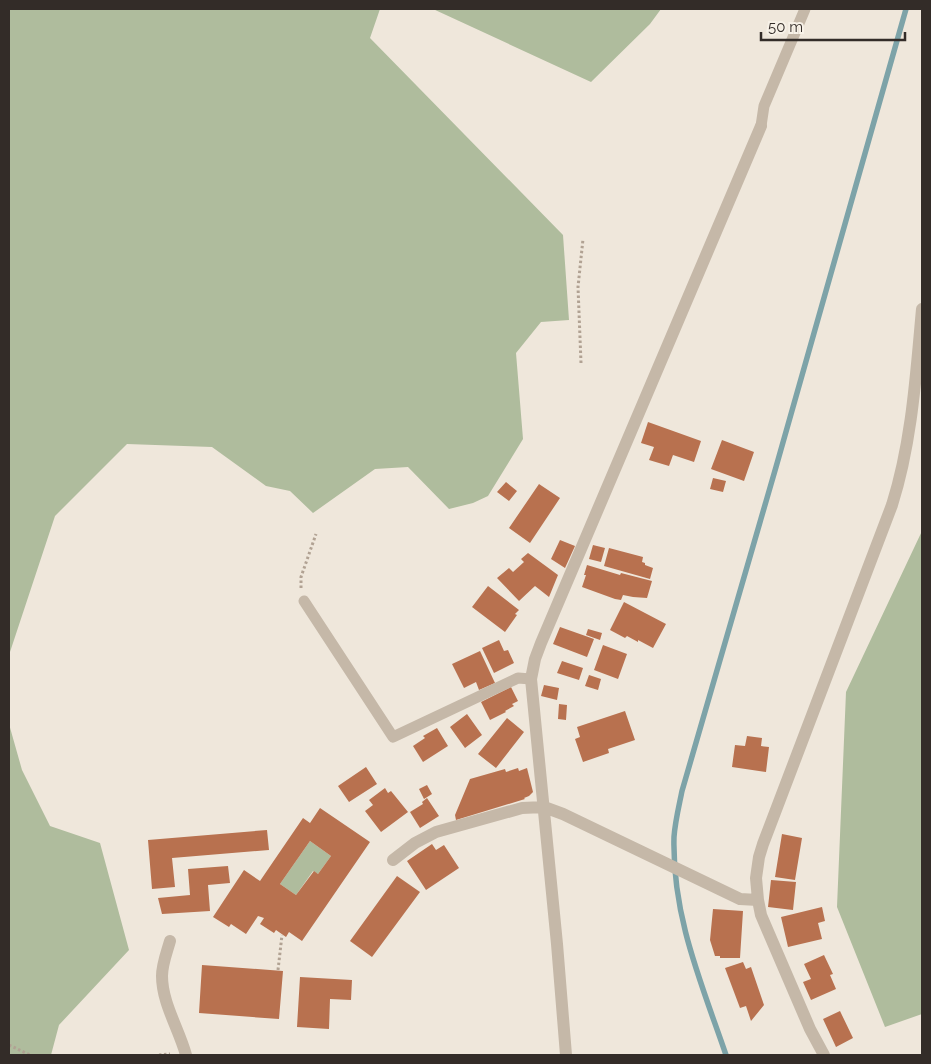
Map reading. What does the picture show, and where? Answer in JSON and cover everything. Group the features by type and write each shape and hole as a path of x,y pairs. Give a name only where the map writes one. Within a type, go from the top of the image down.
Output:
{"street":[{"path":"566,1055 531,679 535,658 635,418 761,126"},
{"path":"824,1055 810,1029 768,931 758,900 757,870 763,844 898,486 913,402 922,309"},
{"path":"393,860 415,843 436,832 522,808 544,807 740,899 758,900"},
{"path":"170,941 163,965 163,988 186,1055"}],"lane":[{"path":"761,126 764,106 805,9"},
{"path":"304,601 393,737 518,678 531,679"}],"path":[{"path":"581,363 578,287 583,239"},
{"path":"304,601 300,591 301,577 316,534"},
{"path":"278,970 282,935"},
{"path":"9,1045 30,1055"}],"green space":[{"path":"9,9 380,9 370,38 563,235 569,320 541,322 516,353 523,439 488,496 473,503 449,509 408,467 375,469 313,513 290,491 266,486 212,447 127,444 55,516 9,655"},
{"path":"433,9 661,9 650,24 591,82"},
{"path":"922,531 922,1014 885,1027 837,907 846,692"},
{"path":"9,724 22,770 50,826 100,843 129,950 59,1025 51,1055 9,1055"},
{"path":"310,841 331,856 318,874 313,871 296,895 280,884"}],"building":[{"path":"648,422 701,441 694,462 673,455 669,466 649,460 654,447 641,443"},
{"path":"722,440 754,452 744,481 711,469"},
{"path":"713,478 726,481 723,492 710,489"},
{"path":"506,482 517,491 509,501 497,492"},
{"path":"539,484 560,498 530,543 509,528"},
{"path":"560,540 575,546 565,568 551,559"},
{"path":"593,545 605,548 601,562 589,559"},
{"path":"609,548 643,557 642,562 653,568 650,579 604,566"},
{"path":"528,553 558,575 549,597 535,586 519,601 497,578 509,568 513,572 524,562 521,559"},
{"path":"587,565 620,575 621,573 652,581 647,598 623,595 621,600 615,599 582,587"},
{"path":"488,586 519,610 505,632 472,607"},
{"path":"624,602 666,624 653,648 627,636 625,638 610,630"},
{"path":"560,627 594,639 587,657 553,644"},
{"path":"588,629 602,633 600,640 586,635"},
{"path":"499,640 504,651 508,650 514,663 494,673 482,648"},
{"path":"603,645 627,654 618,679 594,670"},
{"path":"480,651 495,683 479,690 476,682 464,688 452,664"},
{"path":"562,661 583,668 579,680 557,673"},
{"path":"589,675 601,679 598,690 585,686"},
{"path":"544,685 559,688 557,700 541,696"},
{"path":"511,687 518,701 512,704 514,706 506,712 490,720 481,702"},
{"path":"559,704 567,705 566,720 558,719"},
{"path":"625,711 635,740 608,749 609,753 583,762 575,739 580,737 577,727"},
{"path":"467,714 482,735 465,748 450,727"},
{"path":"507,718 524,732 496,768 478,754"},
{"path":"437,728 448,746 423,762 413,746 425,738 423,736"},
{"path":"747,736 762,738 761,746 769,747 766,772 732,767 735,745 745,746"},
{"path":"366,767 377,784 349,802 338,786"},
{"path":"518,768 519,771 527,768 533,792 529,796 525,799 456,820 455,815 470,779 505,769 506,772"},
{"path":"427,785 432,794 424,799 419,789"},
{"path":"385,788 388,793 391,791 408,812 381,832 365,811 373,805 369,800"},
{"path":"427,798 439,816 420,828 410,812 423,804 422,802"},
{"path":"320,808 370,842 302,941 289,932 286,937 276,930 274,933 260,924 264,918 258,916 246,934 231,924 229,927 213,917 244,870 260,881 303,818 310,823","holes":["310,841 331,856 318,874 314,871 296,895 280,884"]},
{"path":"267,830 269,850 172,858 175,887 152,889 148,840"},
{"path":"782,834 802,838 795,880 775,877"},
{"path":"432,844 436,850 444,845 459,868 426,890 407,861"},
{"path":"228,866 230,883 208,885 210,911 162,914 158,898 190,895 188,869"},
{"path":"397,876 420,892 372,957 350,941"},
{"path":"771,880 796,882 793,910 768,907"},
{"path":"822,907 825,921 818,923 822,939 788,947 781,917"},
{"path":"713,909 743,911 740,958 720,958 720,956 715,956 710,940"},
{"path":"824,955 833,974 830,975 836,989 811,1000 803,982 811,979 804,964"},
{"path":"743,962 746,969 751,967 764,1005 751,1021 746,1006 740,1008 725,968"},
{"path":"202,965 283,971 279,1019 199,1013"},
{"path":"300,977 352,980 351,1000 330,999 329,1029 297,1027"},
{"path":"840,1011 853,1038 836,1047 823,1019"}],"waterway":[{"path":"726,1055 698,975 683,921 675,866 674,837 676,820 682,791 906,9"}]}
